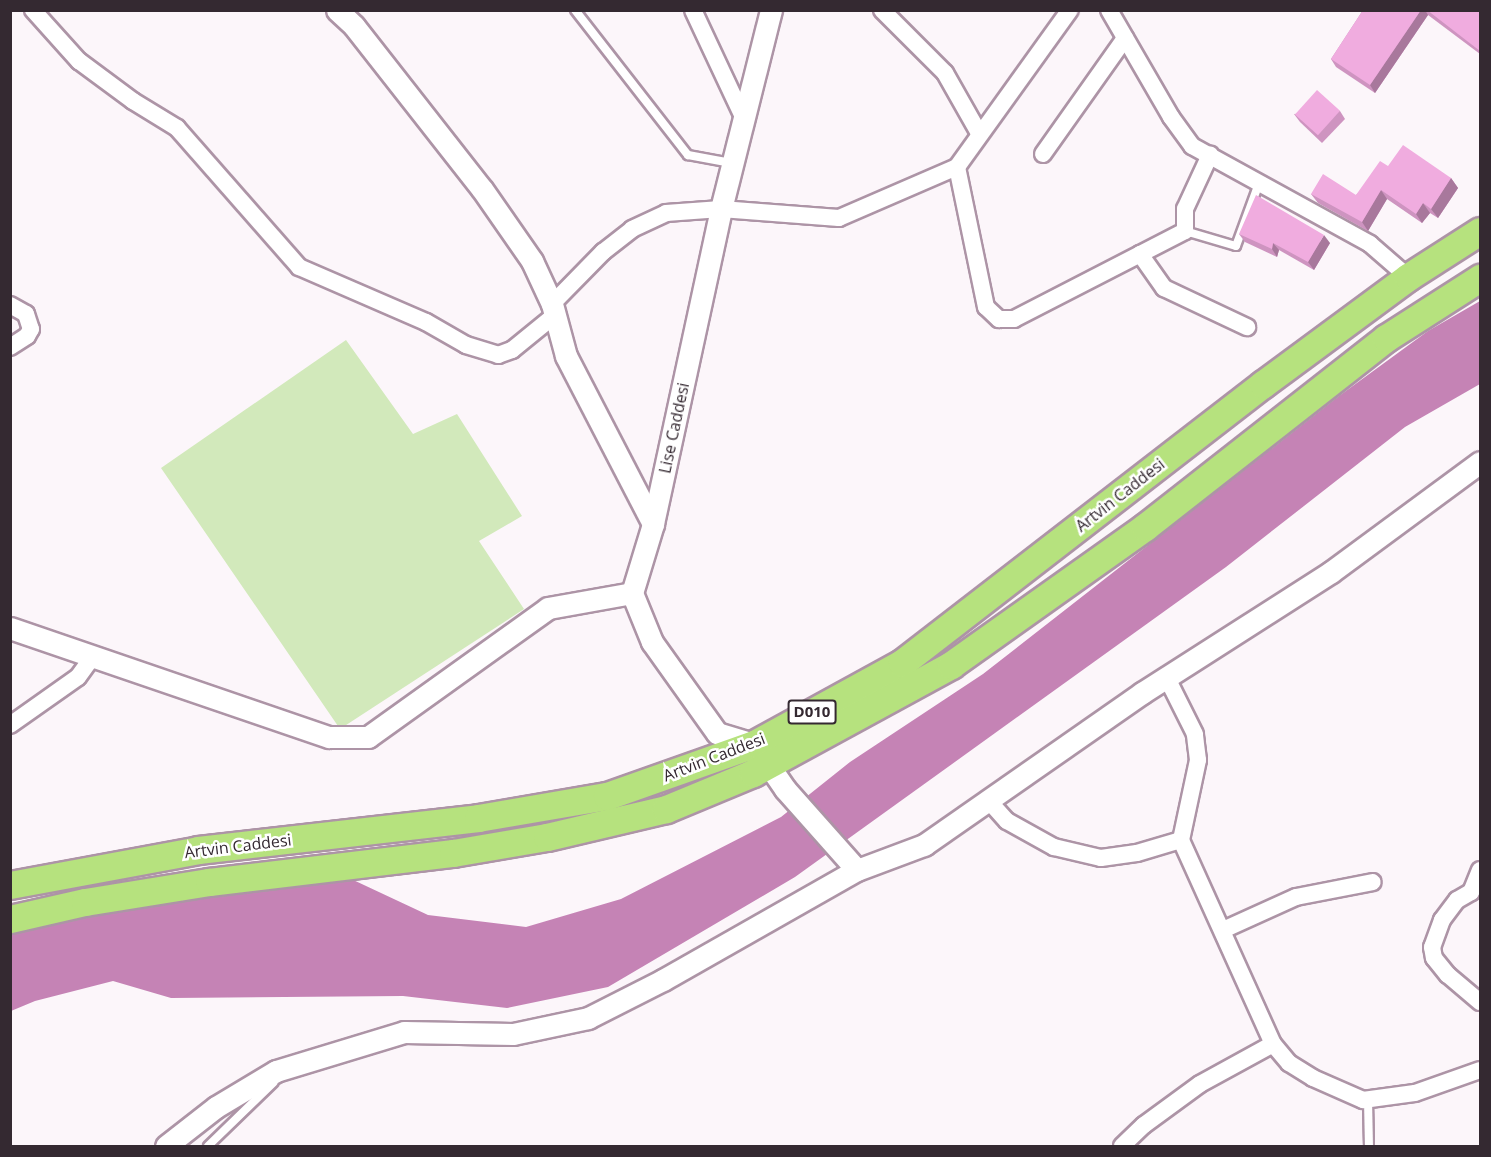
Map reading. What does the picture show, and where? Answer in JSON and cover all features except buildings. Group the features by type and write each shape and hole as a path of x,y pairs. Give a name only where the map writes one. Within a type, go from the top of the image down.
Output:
{"highway":[{"name":"Artvin Caddesi","path":"10,885 198,850 478,818 607,796 761,755 902,663 1408,277 1480,231"},
{"name":"Artvin Caddesi","path":"10,919 85,902 209,882 453,853 547,837 666,808 761,755 951,665 1145,527 1386,338 1480,278"}],"street":[{"path":"33,10 79,61 133,101 177,128 299,267 426,322 466,345 498,355 512,350 553,309 603,252 632,230 666,213 721,209 839,218 957,167 979,133 1070,10"},
{"path":"337,10 354,26 482,189 532,261 553,309 566,356 653,524"},
{"path":"693,10 744,119"},
{"name":"Lise Caddesi","path":"632,593 653,524 721,209 771,10"},
{"path":"882,10 945,73 979,133"},
{"path":"1109,10 1171,117 1192,146 1370,244 1408,277"},
{"path":"1043,154 1125,38"},
{"path":"957,167 986,307 999,319 1014,319 1185,231 1185,209 1210,155"},
{"path":"1140,254 1164,288 1248,327"},
{"path":"10,305 26,314 31,329 27,336 10,347"},
{"path":"166,1146 216,1107 276,1071 404,1032 513,1034 588,1018 663,980 857,870 924,845 1142,693 1168,680 1332,572 1480,462"},
{"path":"10,628 92,658 329,737 368,737 548,608 632,593 652,642 717,733 761,755 785,789 857,870"},
{"path":"10,725 78,677 92,658"},
{"path":"1168,680 1196,734 1198,760 1181,840 1273,1044 1289,1063 1314,1078 1368,1100 1415,1094 1480,1070"},
{"path":"988,800 1007,820 1054,847 1101,858 1137,853 1181,840"},
{"path":"1480,870 1471,892 1457,900 1442,920 1432,947 1434,958 1448,975 1480,1002"},
{"path":"1223,930 1296,897 1373,882"},
{"path":"1122,1146 1200,1084 1273,1044"}],"lane":[{"path":"575,10 688,155 733,163"},
{"path":"1185,231 1236,246 1259,183"},
{"path":"208,1146 274,1081 276,1071"},
{"path":"1368,1100 1369,1146"}],"green space":[{"path":"346,340 413,434 457,414 522,516 479,541 524,609 340,729 161,468"}],"shaded area":[{"path":"1480,301 1480,384 1405,427 1226,567 795,877 608,987 507,1008 403,996 171,998 113,981 35,1001 11,1011 11,922 166,896 349,878 428,915 526,927 621,899 781,817 850,762 983,674 1339,396 1428,331"}]}
